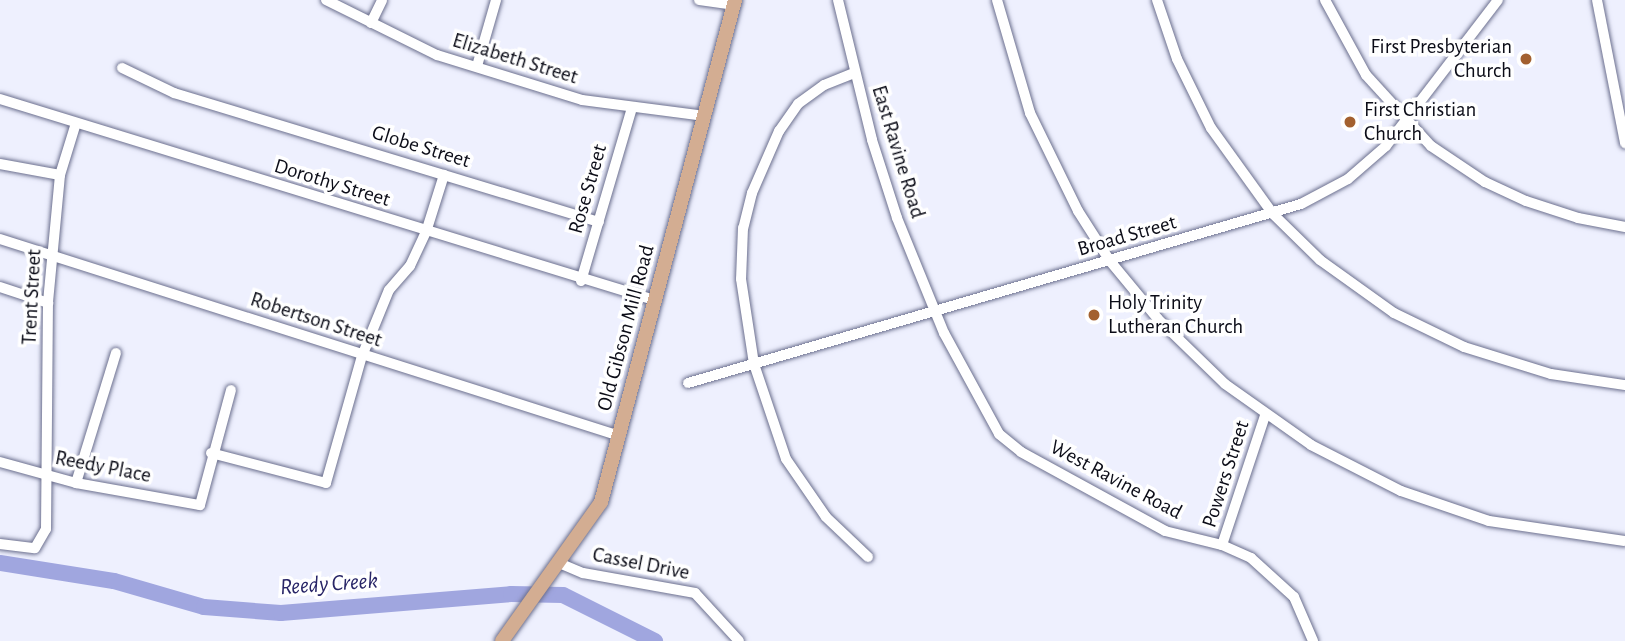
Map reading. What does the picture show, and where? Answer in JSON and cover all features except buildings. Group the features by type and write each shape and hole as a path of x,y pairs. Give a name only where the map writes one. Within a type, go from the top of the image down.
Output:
{"main road":[{"name":"Old Gibson Mill Road","path":"502,641 600,502 735,3"}],"street":[{"name":"Elizabeth Street","path":"326,0 437,55 582,100 705,116"},
{"path":"371,23 382,0"},
{"path":"477,66 496,0"},
{"path":"699,0 735,3"},
{"name":"East Ravine Road","path":"838,0 854,73 887,190 934,312"},
{"path":"997,0 1017,79 1048,154 1110,261 1185,347 1265,416 1358,471 1437,505 1536,531 1625,541"},
{"path":"1157,0 1199,105 1235,164 1273,214 1347,282 1439,337 1532,369 1625,385"},
{"path":"1325,0 1351,54 1405,122 1455,164 1506,192 1568,215 1625,227"},
{"name":"Broad Street","path":"688,383 1273,214 1348,179 1405,122 1498,0"},
{"path":"1597,0 1625,143"},
{"name":"Globe Street","path":"122,68 174,93 231,107 599,222"},
{"path":"854,73 824,85 799,104 779,131 752,193 743,228 741,279 754,364 786,458 803,489 868,557"},
{"name":"Dorothy Street","path":"0,99 581,281 654,300"},
{"name":"Rose Street","path":"581,281 632,108"},
{"name":"Trent Street","path":"0,544 35,548 43,541 48,303 60,175 76,123"},
{"path":"0,164 60,175"},
{"path":"231,390 211,453 326,483 362,356 389,290 410,266 426,232 444,175"},
{"name":"Robertson Street","path":"0,239 620,436"},
{"path":"0,287 48,303"},
{"name":"West Ravine Road","path":"934,312 982,407 1009,444 1165,531 1222,545 1251,558 1277,577 1300,607 1313,641"},
{"path":"76,483 116,353"},
{"name":"Powers Street","path":"1222,545 1265,416"},
{"name":"Reedy Place","path":"0,462 76,483 200,505 211,453"},
{"name":"Cassel Drive","path":"555,569 695,593 739,641"}],"waterway":[{"name":"Reedy Creek","path":"0,563 114,581 204,607 281,613 511,594 563,595 655,641"}],"place":[{"name":"First Presbyterian Church","path":"1526,59"},
{"name":"First Christian Church","path":"1350,122"},
{"name":"Holy Trinity Lutheran Church","path":"1094,315"}]}
